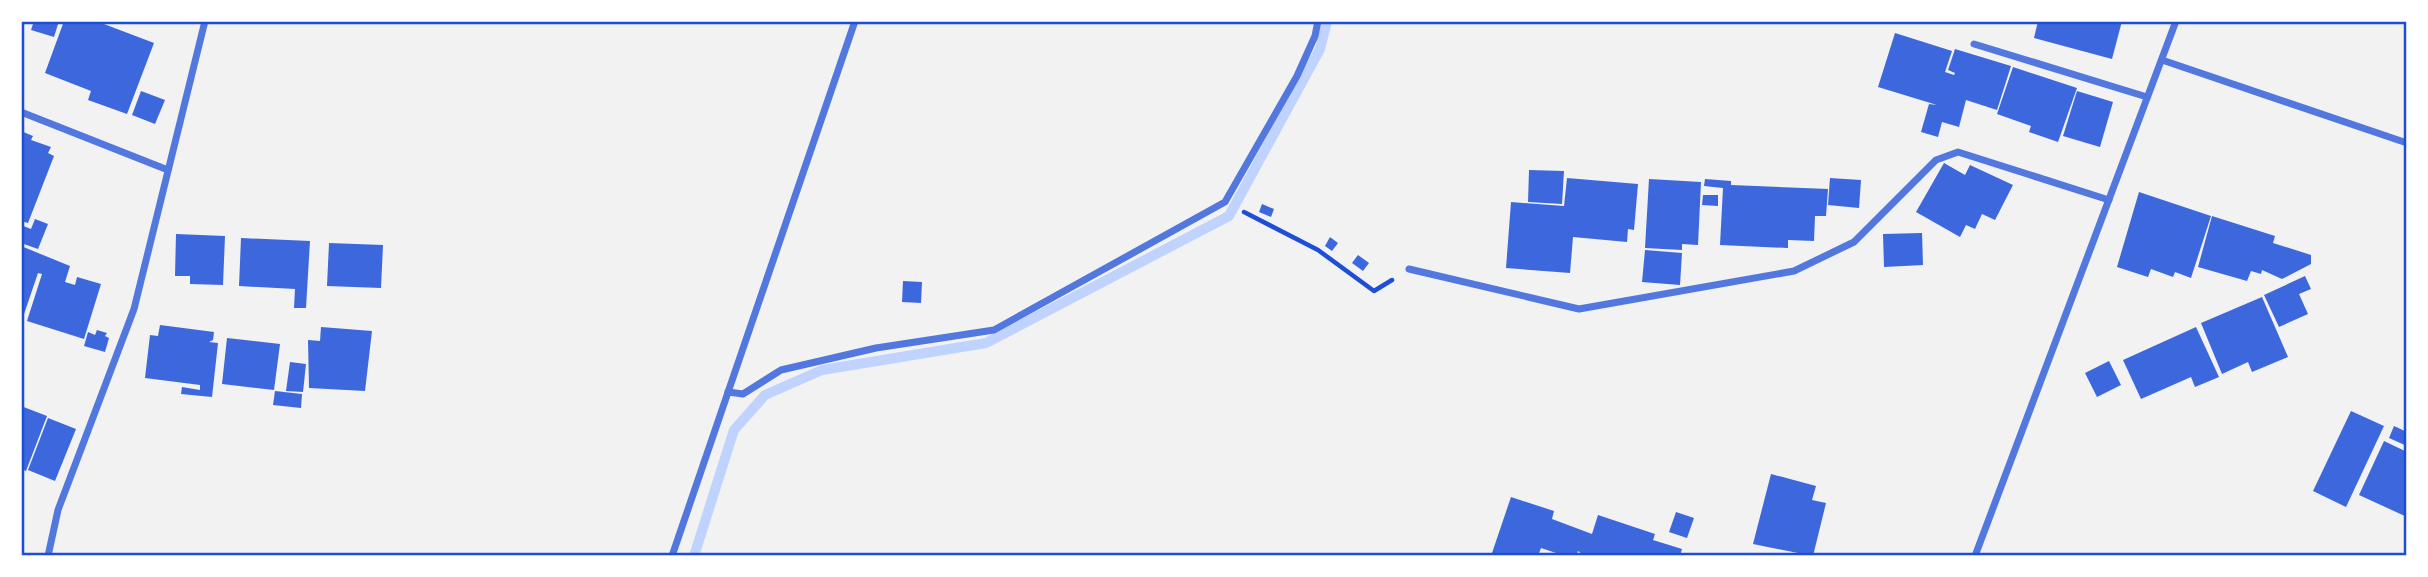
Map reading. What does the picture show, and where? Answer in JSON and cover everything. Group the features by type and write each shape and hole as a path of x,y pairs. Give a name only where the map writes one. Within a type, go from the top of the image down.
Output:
{"street":[{"path":"48,556 58,510 134,309 205,21"},
{"path":"672,556 855,21"},
{"path":"728,392 743,394 781,370 876,348 994,330 1225,202 1297,75 1315,36 1318,21"},
{"path":"1975,556 2176,21"},
{"path":"1974,44 2147,97"},
{"path":"2161,60 2407,143"},
{"path":"21,112 168,170"},
{"path":"1409,269 1579,309 1794,271 1854,242 1936,160 1958,152 2109,200"}],"path":[{"path":"1225,202 1318,250 1374,291 1409,269"}],"building":[{"path":"34,21 59,21 54,37 31,30"},
{"path":"64,21 96,21 154,43 127,114 88,100 91,91 45,73"},
{"path":"2038,21 2122,21 2112,59 2034,38"},
{"path":"1895,33 1952,51 1945,72 1954,75 1955,73 1948,70 1955,49 2011,66 1997,110 1966,100 1959,127 1942,122 1938,137 1921,132 1929,104 1937,105 1878,87"},
{"path":"2013,67 2077,88 2058,142 2029,132 2031,126 1997,114"},
{"path":"141,91 165,100 155,124 132,115"},
{"path":"2077,91 2113,102 2100,147 2063,136"},
{"path":"21,131 33,136 31,140 51,147 48,153 54,156 28,223 21,221"},
{"path":"1944,163 1965,175 1970,165 2013,185 1995,220 1982,214 1975,229 1966,225 1960,237 1916,212"},
{"path":"1529,170 1564,171 1562,204 1528,202"},
{"path":"1567,178 1638,184 1634,230 1628,229 1627,242 1573,237 1570,273 1506,268 1511,202 1564,206"},
{"path":"1830,178 1861,180 1859,208 1828,205"},
{"path":"1649,179 1701,182 1698,245 1682,244 1682,250 1645,248"},
{"path":"1705,179 1731,181 1731,185 1828,189 1826,216 1815,216 1814,241 1788,240 1788,248 1720,245 1723,188 1704,186"},
{"path":"2139,192 2211,216 2191,278 2175,272 2173,277 2151,269 2148,277 2117,267"},
{"path":"1703,195 1718,195 1718,206 1702,205"},
{"path":"1262,204 1274,209 1271,217 1259,212"},
{"path":"2212,216 2275,236 2273,243 2311,255 2311,264 2282,279 2262,270 2261,274 2251,271 2247,281 2198,267"},
{"path":"35,219 48,224 38,249 21,243 21,225 31,229"},
{"path":"1922,233 1923,265 1884,267 1883,234"},
{"path":"176,234 225,236 223,285 190,284 190,276 175,276"},
{"path":"1330,237 1338,243 1332,251 1325,246"},
{"path":"241,238 310,241 306,308 294,308 295,289 239,286"},
{"path":"329,243 383,245 381,288 327,286"},
{"path":"21,246 70,266 65,282 75,285 77,277 101,284 84,339 27,321 42,274 38,273 21,323"},
{"path":"1645,250 1682,253 1680,285 1642,282"},
{"path":"1358,255 1369,263 1363,271 1352,263"},
{"path":"2305,276 2311,289 2299,294 2308,314 2279,327 2264,295"},
{"path":"903,281 922,282 921,303 902,302"},
{"path":"2262,297 2288,357 2252,372 2248,362 2222,374 2201,323"},
{"path":"160,325 214,332 213,340 209,342 218,343 212,397 181,394 182,387 200,390 200,385 145,378 150,335 158,336"},
{"path":"321,327 372,331 365,391 309,388 308,340 320,341"},
{"path":"2196,327 2219,377 2195,387 2191,377 2141,399 2123,360"},
{"path":"97,330 107,333 105,336 109,338 105,352 84,346 88,332 95,335"},
{"path":"227,338 280,344 274,390 222,384"},
{"path":"2109,361 2121,385 2097,397 2085,373"},
{"path":"290,362 306,364 303,392 286,391"},
{"path":"275,391 302,394 301,408 273,405"},
{"path":"21,406 47,416 26,471 21,469"},
{"path":"2351,411 2384,426 2346,507 2313,491"},
{"path":"48,418 76,429 55,481 28,470"},
{"path":"2394,426 2407,432 2407,446 2389,438"},
{"path":"2384,441 2407,452 2407,517 2359,495"},
{"path":"1771,474 1816,486 1812,500 1826,503 1813,556 1753,544"},
{"path":"1511,497 1554,511 1552,519 1592,534 1598,515 1655,534 1653,540 1682,549 1680,556 1585,556 1578,551 1576,556 1565,556 1541,548 1538,556 1491,556"},
{"path":"1676,512 1694,518 1687,538 1669,532"}],"waterway":[{"path":"694,556 734,430 765,395 822,370 986,343 1229,216 1320,49 1327,21"}]}
